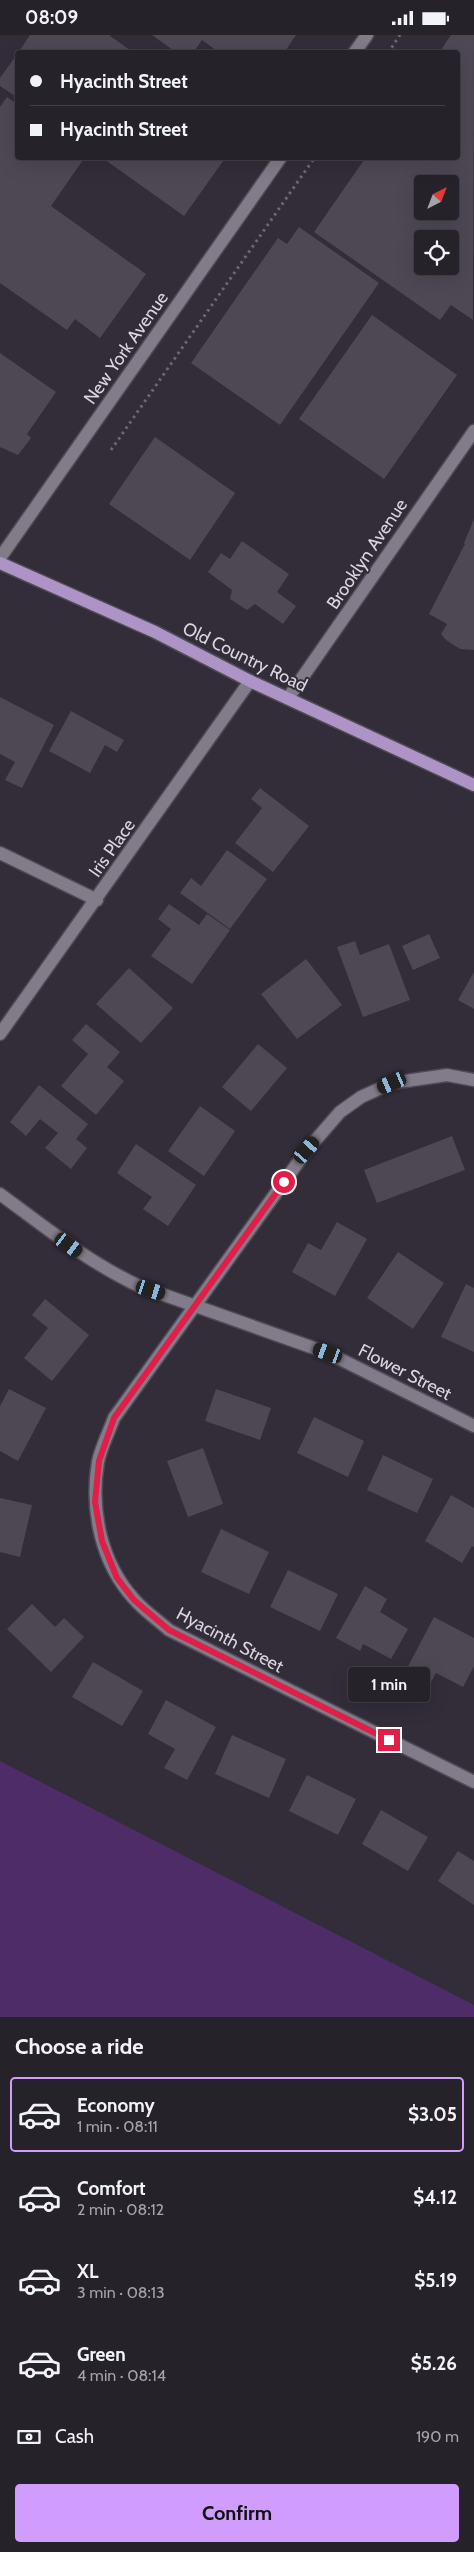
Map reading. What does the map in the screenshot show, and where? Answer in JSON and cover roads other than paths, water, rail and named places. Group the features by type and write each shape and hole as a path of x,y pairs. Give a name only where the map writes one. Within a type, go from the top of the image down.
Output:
{"main road":[{"name":"Old Country Road","path":"0,563 160,634 250,681 474,785"}],"street":[{"path":"356,50 367,35"},
{"name":"New York Avenue","path":"0,558 279,160"},
{"name":"Brooklyn Avenue","path":"288,698 474,431"},
{"name":"Iris Place","path":"0,1034 97,900 250,681"},
{"path":"0,853 97,900"},
{"name":"Hyacinth Street","path":"474,1080 447,1075 392,1083 361,1097 340,1112 307,1150 114,1418 99,1461 95,1502 102,1541 117,1578 134,1600 169,1630 474,1783"},
{"name":"Flower Street","path":"0,1194 83,1255 113,1274 139,1286 195,1304 328,1353 474,1426"}]}
